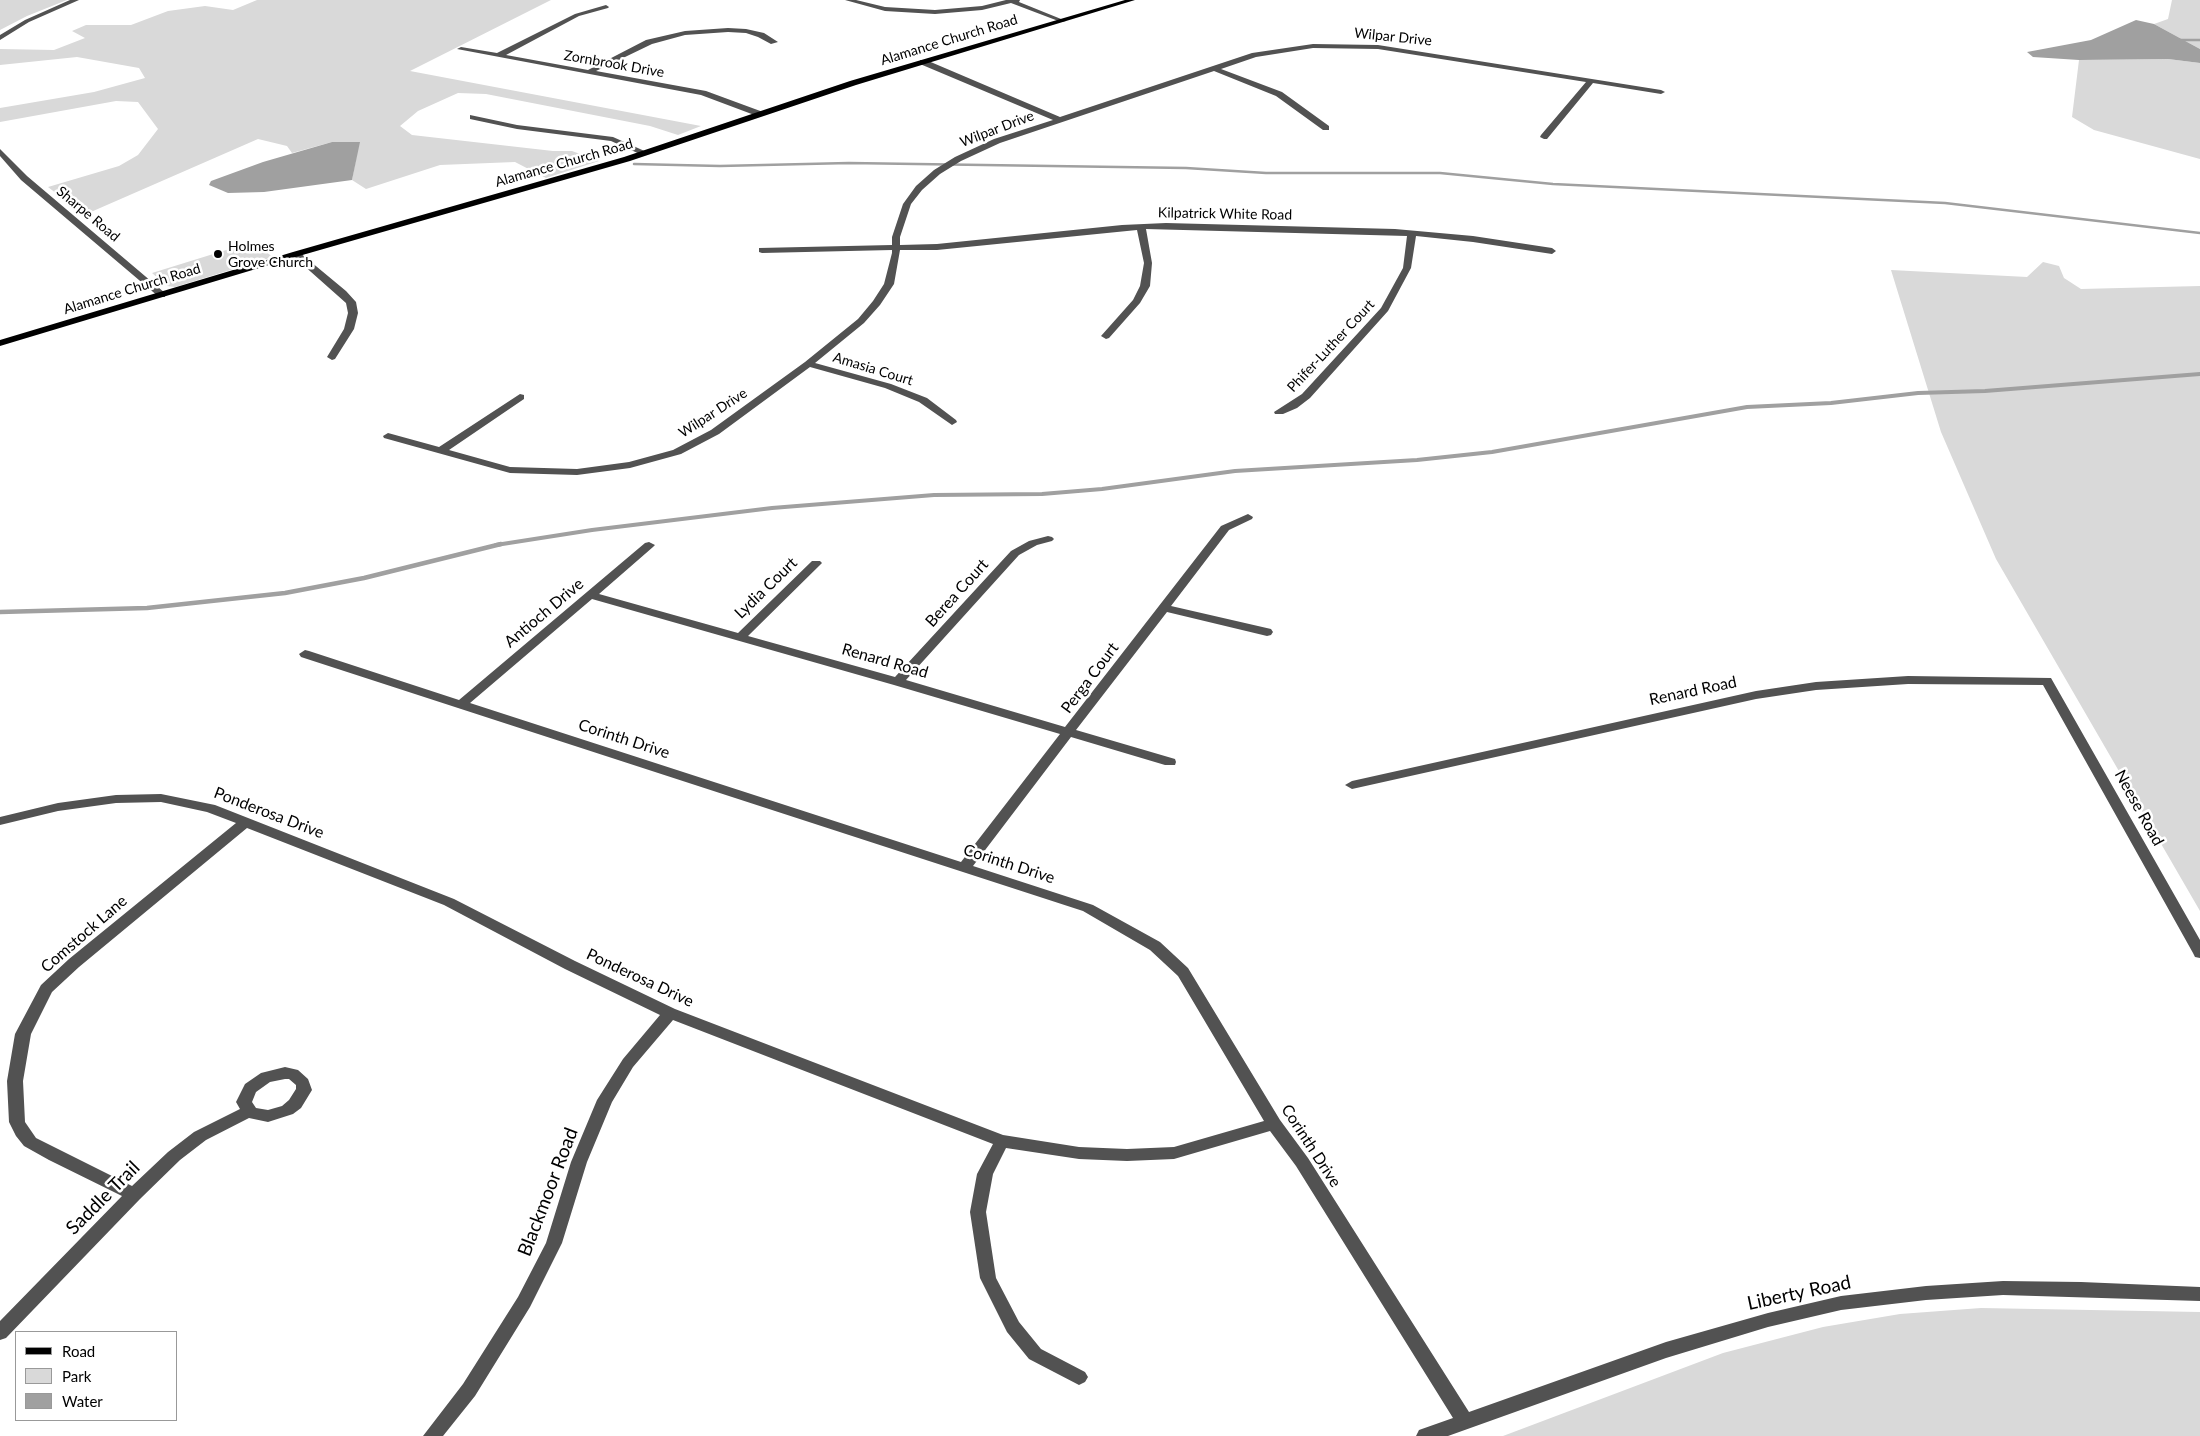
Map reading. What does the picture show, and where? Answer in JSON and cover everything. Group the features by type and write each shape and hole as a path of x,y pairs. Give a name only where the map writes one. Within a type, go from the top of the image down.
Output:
{"main road":[{"name":"Alamance Church Road","path":"0,343 296,254 646,153 923,62 1132,0"}],"street":[{"path":"0,38 27,21 76,0"},
{"path":"848,0 885,9 935,12 982,8 1013,0 1063,20"},
{"path":"498,56 577,15 606,7"},
{"path":"589,72 649,42 685,33 728,30 746,31 761,35 774,42"},
{"name":"Wilpar Drive","path":"388,436 510,470 577,472 630,465 677,452 715,432 808,364 861,321 877,303 889,284 896,248 896,237 907,204 919,188 937,172 984,146 1213,68 1280,49 1354,46 1406,51 1661,92"},
{"name":"Zornbrook Drive","path":"460,49 702,93 760,114"},
{"path":"923,62 1060,120"},
{"path":"1213,68 1279,94 1326,128"},
{"path":"1544,137 1591,81"},
{"path":"473,117 517,127 613,139 646,153"},
{"name":"Sharpe Road","path":"0,151 24,178 162,294"},
{"path":"1106,336 1137,301 1144,286 1148,263 1141,227"},
{"name":"Kilpatrick White Road","path":"762,250 972,245 1141,227 1412,234 1473,239 1552,252"},
{"name":"Phifer-Luther Court","path":"1279,412 1293,406 1306,396 1385,309 1406,268 1412,234"},
{"path":"296,254 343,293 351,302 353,314 349,329 332,357"},
{"name":"Amasia Court","path":"808,364 888,386 923,400 952,422"},
{"path":"440,451 520,397"},
{"name":"Perga Court","path":"964,868 1225,528 1248,517"},
{"name":"Berea Court","path":"898,682 1015,553 1032,543 1048,539"},
{"name":"Antioch Drive","path":"461,705 649,545"},
{"name":"Lydia Court","path":"740,637 816,563"},
{"name":"Renard Road","path":"591,594 1170,762"},
{"path":"1164,608 1267,632"},
{"name":"Corinth Drive","path":"305,654 1088,908 1155,946 1183,972 1274,1124 1302,1162 1465,1421"},
{"name":"Renard Road","path":"1352,785 1756,694 1823,686 1908,680 2047,681"},
{"name":"Neese Road","path":"2047,681 2200,953"},
{"name":"Ponderosa Drive","path":"0,821 58,807 116,799 160,798 210,808 244,823 380,873 449,902 570,965 670,1013 1002,1141 1036,1148 1079,1153 1127,1155 1174,1153 1274,1124"},
{"name":"Comstock Lane","path":"134,1194 55,1156 30,1142 22,1132 17,1122 15,1081 23,1034 46,989 67,969 244,823"},
{"name":"Blackmoor Road","path":"432,1436 469,1390 524,1302 554,1243 579,1162 606,1100 628,1063 670,1013"},
{"name":"Saddle Trail","path":"0,1334 134,1194 174,1156 200,1136 248,1110"},
{"path":"1002,1141 985,1174 978,1212 988,1278 1012,1327 1035,1354 1079,1377"},
{"name":"Liberty Road","path":"1425,1436 1666,1350 1768,1320 1841,1303 1926,1293 2003,1288 2200,1294"}],"green space":[{"path":"0,0 67,0 27,16 0,30"},
{"path":"257,0 551,0 410,71 701,126 678,135 650,126 486,94 458,93 418,111 400,126 412,135 553,151 572,151 599,161 546,178 515,162 440,165 366,189 352,180 359,143 332,142 292,153 287,146 258,139 84,215 48,187 119,166 138,155 158,129 138,102 116,101 0,122 0,108 94,92 145,78 139,68 77,57 0,65 0,49 54,50 85,38 72,31 86,25 131,25 168,11 205,6 233,10"},
{"path":"2172,0 2200,0 2200,49 2154,24 2168,19"},
{"path":"2168,59 2200,63 2200,159 2094,130 2072,117 2079,60"},
{"path":"252,242 273,257 175,287 167,286 152,273"},
{"path":"2043,262 2059,266 2064,278 2081,289 2200,286 2200,911 1996,559 1941,432 1891,270 2027,277"},
{"path":"1981,1308 2200,1312 2200,1436 1503,1436 1723,1353 1823,1327 1900,1314"}],"water":[{"path":"2136,20 2154,24 2200,49 2200,63 2168,59 2079,60 2033,57 2027,52 2091,40"},
{"path":"332,142 360,142 352,180 264,192 228,193 209,185 211,181 263,162"}],"waterway":[{"path":"2177,40 2200,40"},
{"path":"634,164 720,166 849,163 1186,168 1266,173 1440,173 1553,184 1945,203 2200,233"},
{"path":"499,545 592,530 772,508 934,495 1042,494 1102,489 1235,471 1417,460 1492,452 1747,407 1831,403 1918,393 1985,391 2200,374"},
{"path":"0,612 147,608 285,593 364,578 499,545"}],"place":[{"name":"Holmes Grove Church","path":"218,254"}]}
